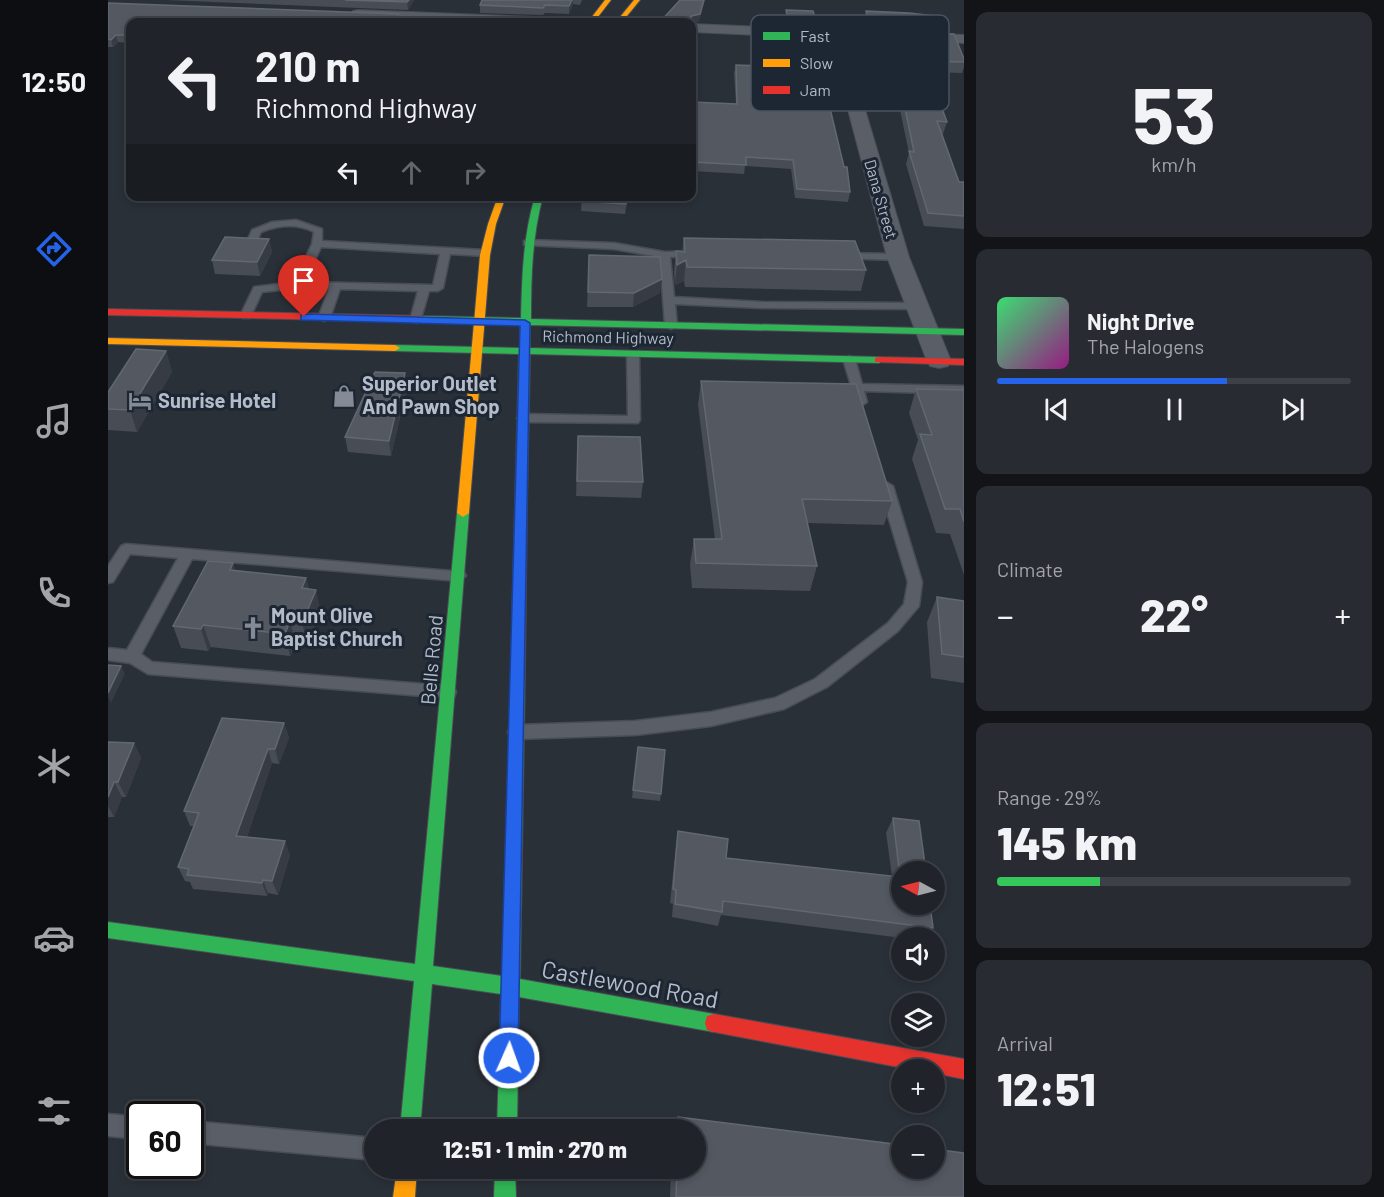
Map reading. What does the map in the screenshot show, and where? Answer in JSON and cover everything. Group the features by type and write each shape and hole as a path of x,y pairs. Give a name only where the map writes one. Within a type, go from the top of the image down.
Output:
{"main road":[{"path":"594,18 608,0"},
{"path":"623,18 637,0"},
{"name":"Bells Road","path":"411,1119 485,253 500,201"},
{"path":"507,1119 524,352 528,243 538,201"},
{"name":"Richmond Highway","path":"108,312 964,332"},
{"name":"Richmond Highway","path":"108,341 143,346 477,350 964,362"},
{"name":"Castlewood Road","path":"108,930 511,986 964,1069"},
{"path":"404,1197 405,1179"},
{"path":"505,1197 506,1179"}],"street":[{"path":"344,14 452,18"},
{"path":"696,28 751,30"},
{"path":"949,38 964,39"},
{"name":"Dana Street","path":"857,111 898,257 939,361"}],"lane":[{"path":"253,240 256,230 273,224 309,225 319,231 317,244 298,285"},
{"path":"528,243 622,246 665,255 709,253"},
{"path":"317,244 485,253"},
{"path":"246,316 258,289 298,285 438,288 446,251"},
{"path":"665,255 671,326"},
{"path":"827,255 898,257"},
{"path":"324,318 336,285"},
{"path":"416,320 424,288"},
{"path":"668,300 917,306"},
{"path":"724,303 728,327"},
{"path":"523,418 634,420 633,354"},
{"path":"849,359 867,422"},
{"path":"857,387 964,390"},
{"path":"516,732 634,728 711,719 778,704 821,682 892,627 911,606 915,582 881,468"},
{"path":"108,578 126,549 459,576"},
{"path":"131,657 188,554"},
{"path":"108,654 131,657 148,668 448,692"},
{"path":"108,1125 126,1127"},
{"path":"204,1133 364,1148"}],"building":[{"path":"345,0 409,0 407,2"},
{"path":"482,0 572,0 569,6 545,5 543,8 480,5"},
{"path":"680,0 704,0 700,14 691,16 691,18 664,18"},
{"path":"108,3 399,14 397,18 126,18 126,35 116,35 111,40 108,39"},
{"path":"786,10 813,11 814,15 787,15"},
{"path":"866,11 926,15 867,15"},
{"path":"475,17 538,17 537,18"},
{"path":"949,34 954,34 964,62 949,62"},
{"path":"736,65 751,65 751,111 831,111 844,167 847,167 850,192 797,189 793,160 746,157 746,165 696,162 696,102 737,104"},
{"path":"906,111 943,111 947,122 937,121 959,182 964,182 964,216 928,213 909,151 914,152"},
{"path":"581,201 626,201 626,204"},
{"path":"225,237 269,239 257,262 212,260"},
{"path":"684,238 855,241 866,270 687,267 686,260 677,265 676,251 685,252"},
{"path":"589,255 660,257 662,279 634,293 588,292"},
{"path":"136,349 166,351 130,410 108,409 108,392"},
{"path":"375,372 405,373 389,441 345,437"},
{"path":"701,381 856,384 892,501 802,499 817,566 696,563 694,539 722,539"},
{"path":"916,389 964,390 964,522 960,509 945,509 920,434 932,435"},
{"path":"578,436 640,437 643,482 577,481"},
{"path":"208,561 233,563 230,570 306,578 302,588 316,590 302,623 290,621 285,634 203,625 201,629 173,626"},
{"path":"937,597 964,601 964,657 942,654"},
{"path":"108,665 121,666 108,693"},
{"path":"222,718 284,723 275,749 268,749 236,836 285,841 272,881 263,880 262,883 187,875 189,869 178,867 199,813 184,811"},
{"path":"108,742 134,743 118,782 114,782 108,797"},
{"path":"638,747 665,750 661,794 633,790"},
{"path":"893,818 919,821 924,861 898,861"},
{"path":"678,831 728,839 726,858 891,876 891,915 931,915 933,927 723,901 722,912 675,904 676,890 673,889"},
{"path":"706,1120 891,1144 891,1179 945,1179 945,1150 964,1153 964,1197 676,1197 677,1179 706,1179"}],"traffic: fast":[{"path":"521,505 527,258 531,224 538,201"},
{"path":"421,319 964,332"},
{"path":"395,348 879,360"},
{"path":"411,1119 463,513"},
{"path":"507,1119 518,666"},
{"path":"108,930 511,986 714,1023"},
{"path":"505,1179 505,1197"}],"traffic: slow":[{"path":"594,18 608,0"},
{"path":"622,18 637,0"},
{"path":"463,513 485,255 500,201"},
{"path":"108,341 395,348"},
{"path":"404,1197 406,1179"}],"traffic: jam":[{"path":"108,312 421,319"},
{"path":"879,360 964,362"},
{"path":"518,666 521,505"},
{"path":"714,1023 964,1069"}],"place":[{"name":"Superior Outlet And Pawn Shop","path":"344,396"},
{"name":"Sunrise Hotel","path":"140,401"},
{"name":"Mount Olive Baptist Church","path":"253,628"}],"route":[{"path":"304,317 525,323 509,1058"}]}
